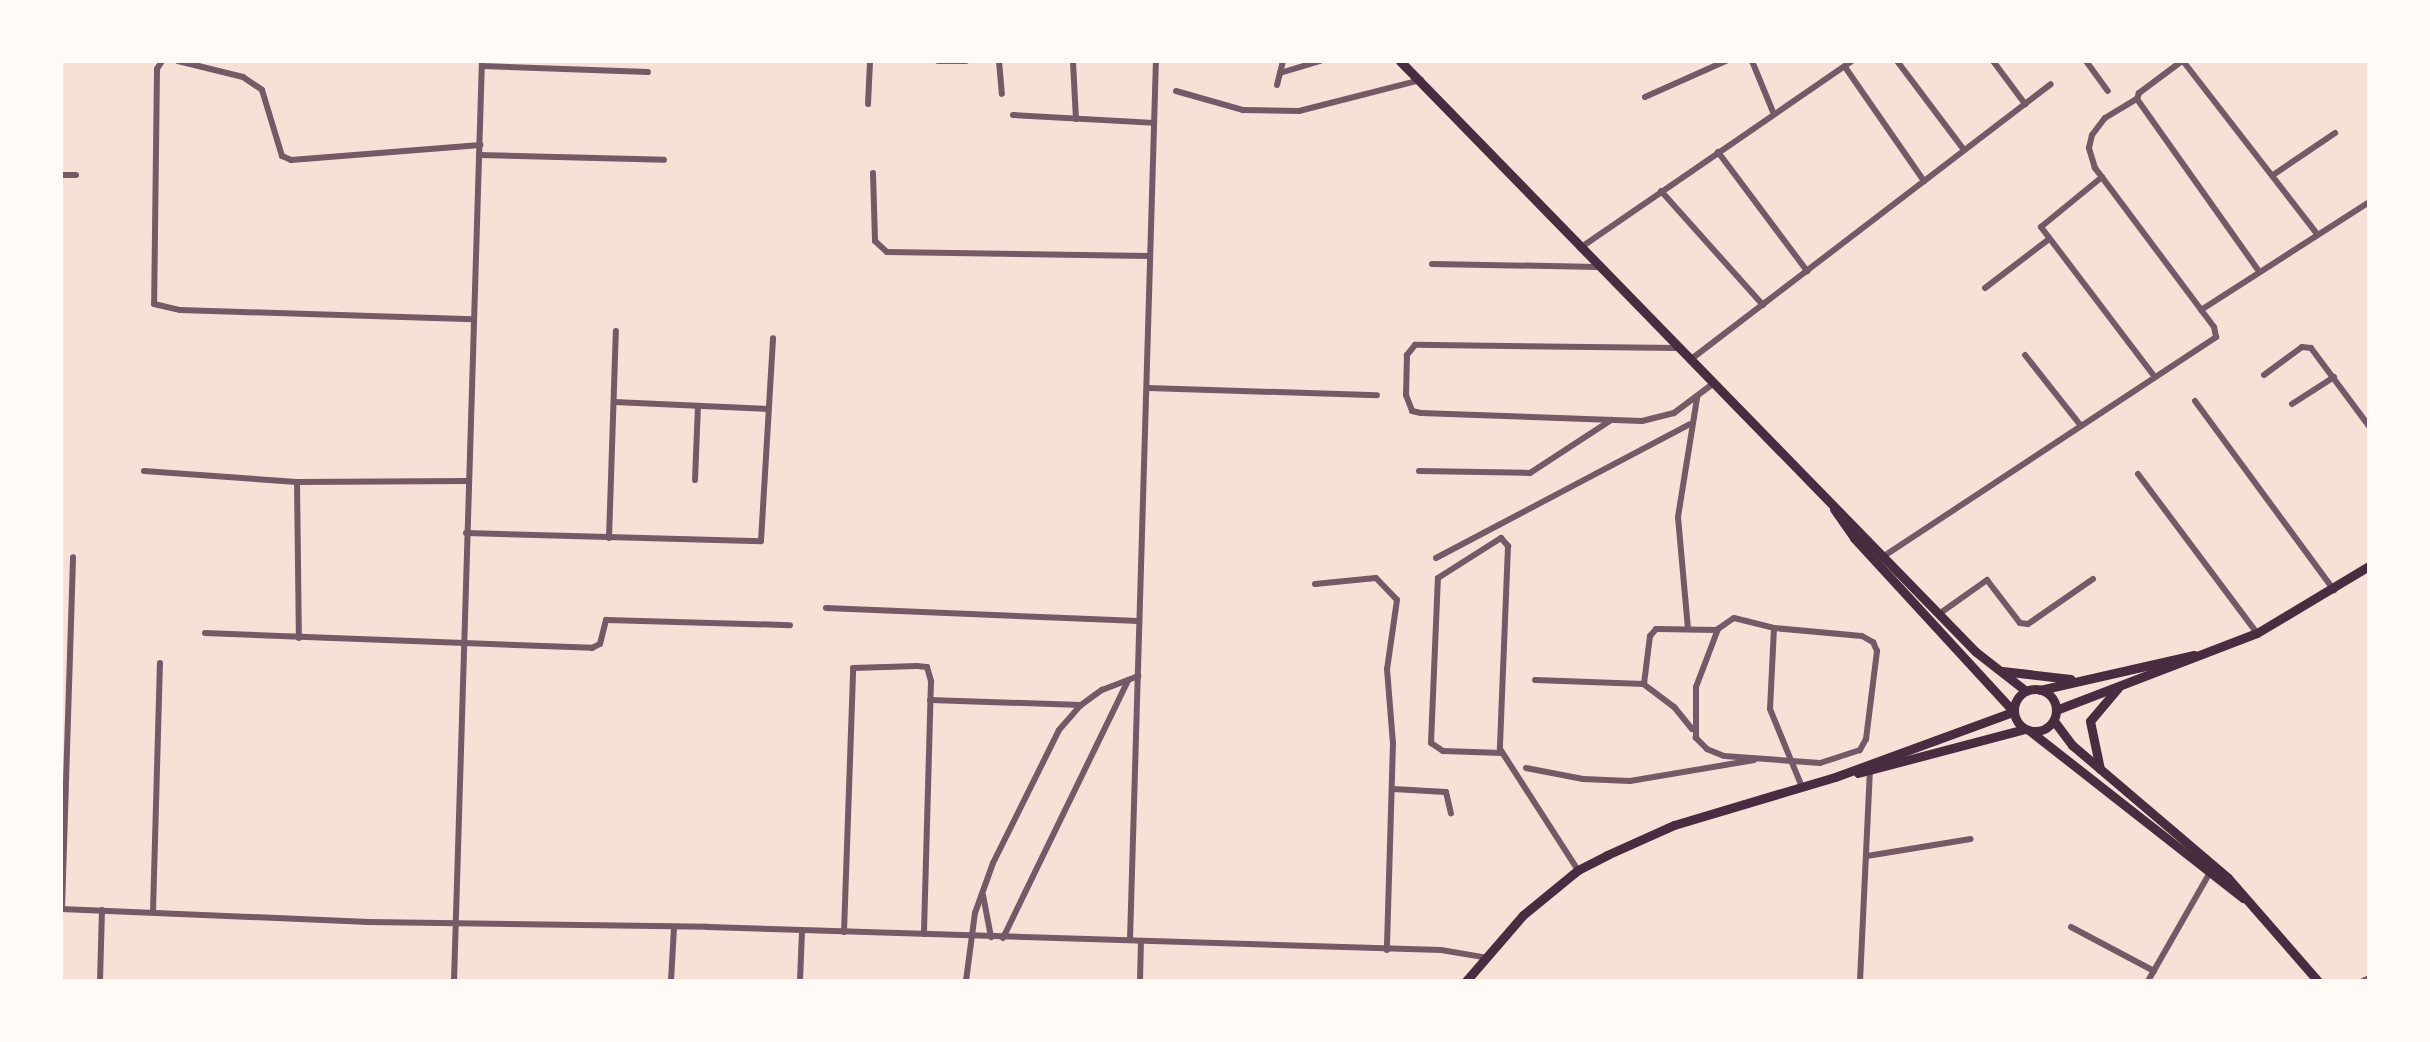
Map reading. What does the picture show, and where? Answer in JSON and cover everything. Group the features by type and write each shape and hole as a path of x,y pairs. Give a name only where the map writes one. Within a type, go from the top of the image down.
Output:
{"main road":[{"path":"1400,61 1833,508 1997,670 2026,691 2040,690 2213,652"},
{"path":"1833,508 1854,538 2027,730 2209,874 2245,899"},
{"path":"2056,710 2257,633 2334,590 2369,566"},
{"path":"1997,670 2091,679"},
{"path":"2101,771 2090,721 2121,685"},
{"path":"1466,981 1483,957 1523,915 1578,870 1674,825 1802,786 2027,730 2041,731 2053,721 2056,710 2053,699 2040,690"},
{"path":"1835,777 2013,712 2026,691"},
{"path":"2053,721 2065,738 2101,771 2228,878 2318,981"}],"street":[{"path":"162,61 157,69 154,304 180,310 473,319"},
{"path":"178,61 243,78 262,90 282,156 291,160 480,145"},
{"path":"868,104 870,61"},
{"path":"938,61 966,61"},
{"path":"999,61 1002,94"},
{"path":"1130,940 1156,61"},
{"path":"1277,85 1283,61"},
{"path":"1280,73 1320,61"},
{"path":"1644,97 1726,61"},
{"path":"1752,61 1773,112"},
{"path":"1580,247 1773,112 1852,61"},
{"path":"1897,61 1964,150"},
{"path":"1993,61 2025,104"},
{"path":"2086,61 2108,91"},
{"path":"1884,556 2216,337 2202,310 2102,177 2089,148 2092,135 2105,118 2137,99 2139,93 2183,61 2316,234"},
{"path":"1073,62 1076,119"},
{"path":"454,981 461,644 482,64 648,72"},
{"path":"1845,67 1924,181"},
{"path":"1176,91 1243,110 1275,112 1332,106 1421,80"},
{"path":"1690,360 2051,85"},
{"path":"2137,99 2259,271"},
{"path":"1013,115 1154,123"},
{"path":"2273,176 2335,133"},
{"path":"1718,152 1807,271"},
{"path":"479,155 664,160"},
{"path":"873,173 875,241 887,252 1149,256"},
{"path":"61,175 76,175"},
{"path":"2102,177 2042,221 2040,227 2155,377"},
{"path":"1661,191 1763,304"},
{"path":"2202,310 2369,202"},
{"path":"1985,288 2049,239"},
{"path":"1432,264 1598,267"},
{"path":"609,538 616,331"},
{"path":"466,533 609,538 764,539 773,338"},
{"path":"1677,348 1428,343 1415,345 1407,355 1406,395 1412,411 1611,420 1662,419 1697,398 1714,383"},
{"path":"2264,375 2308,347 2334,377 2369,426"},
{"path":"2025,355 2081,426"},
{"path":"2292,404 2334,377"},
{"path":"1148,388 1377,396"},
{"path":"1688,629 1677,529 1690,424 1697,398"},
{"path":"2195,401 2334,590"},
{"path":"614,402 768,409"},
{"path":"695,480 698,406"},
{"path":"1419,471 1530,473 1611,420"},
{"path":"1436,558 1690,424"},
{"path":"144,471 298,482 468,481"},
{"path":"2138,474 2257,633"},
{"path":"298,482 299,638"},
{"path":"1502,753 1443,751 1431,743 1438,578 1501,538 1508,546 1502,753 1578,870"},
{"path":"73,558 61,909 457,924 674,927 1458,951 1483,957"},
{"path":"1315,584 1376,578 1397,600 1387,669 1392,789 1387,950"},
{"path":"1939,614 1987,580 2020,623 2028,624 2093,579"},
{"path":"826,608 1139,621"},
{"path":"1535,680 1644,684 1674,707 1707,749 1724,755 1820,763 1860,750 1866,739 1877,651 1862,636 1774,628 1734,618 1717,629 1653,631 1644,684"},
{"path":"205,633 593,648 600,644 606,620 790,625"},
{"path":"1774,628 1770,709 1802,786"},
{"path":"1695,733 1696,687 1717,629"},
{"path":"153,912 160,663"},
{"path":"845,932 853,668 927,667 930,700 924,934"},
{"path":"966,981 969,936 982,893 1059,730 1081,705 1138,676"},
{"path":"1003,938 1128,680"},
{"path":"930,700 1081,705"},
{"path":"1526,768 1630,781 1762,759"},
{"path":"1860,981 1870,770"},
{"path":"1392,789 1446,792 1451,813"},
{"path":"1867,856 1971,839"},
{"path":"2148,981 2209,874"},
{"path":"982,893 991,937"},
{"path":"100,981 102,911"},
{"path":"671,981 674,927"},
{"path":"2071,927 2154,971"},
{"path":"800,981 802,932"},
{"path":"1140,981 1142,941"},
{"path":"2363,981 2369,978"}]}
